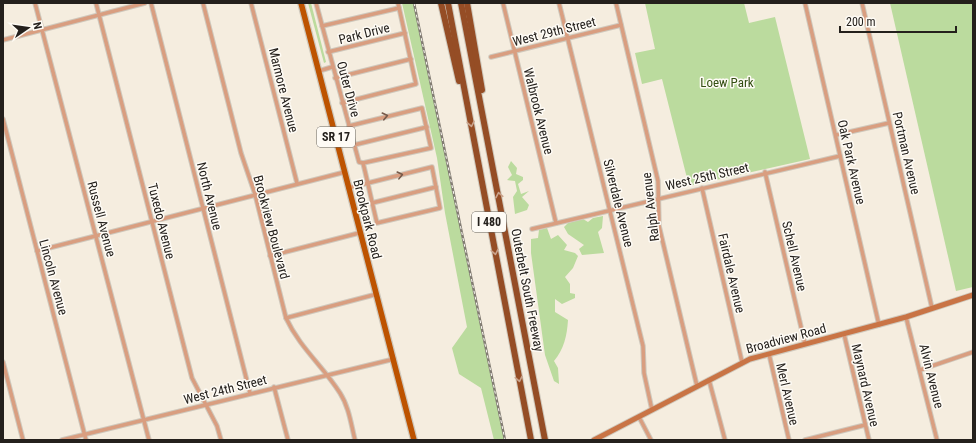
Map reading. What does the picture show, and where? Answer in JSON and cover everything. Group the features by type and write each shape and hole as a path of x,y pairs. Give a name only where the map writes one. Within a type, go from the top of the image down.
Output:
{"highway":[{"path":"441,3 455,67 468,107"},
{"name":"Outerbelt South Freeway","path":"448,3 531,440"},
{"name":"Outerbelt South Freeway","path":"461,3 545,440"},
{"path":"467,3 480,76 482,108"}],"main road":[{"name":"Brookpark Road","path":"301,3 414,440"},
{"name":"Broadview Road","path":"594,440 742,362 768,353 879,325 973,294"}],"street":[{"name":"Russell Avenue","path":"35,3 149,440"},
{"name":"Tuxedo Avenue","path":"96,3 192,378 217,426 221,440"},
{"path":"3,40 144,3"},
{"name":"North Avenue","path":"151,3 250,393"},
{"name":"Brookview Boulevard","path":"203,3 241,153 255,194 286,318 294,334 340,393 348,408 355,440"},
{"name":"Marmore Avenue","path":"251,3 297,183"},
{"name":"Outer Drive","path":"316,3 354,145 359,162 363,163 377,223 440,208 436,187"},
{"path":"342,103 416,84 398,3"},
{"name":"Walbrook Avenue","path":"503,3 556,223"},
{"name":"Silverdale Avenue","path":"559,3 643,346 644,373 652,410"},
{"name":"Ralph Avenue","path":"616,3 658,181 659,226 697,386"},
{"name":"Oak Park Avenue","path":"805,3 879,325"},
{"name":"Portman Avenue","path":"862,3 932,308"},
{"path":"322,26 399,8"},
{"name":"West 29th Street","path":"491,57 621,25"},
{"name":"Park Drive","path":"328,52 405,33"},
{"path":"335,78 411,59"},
{"path":"319,71 332,67"},
{"path":"349,126 422,108 431,148 363,163"},
{"name":"Lincoln Avenue","path":"3,118 86,440"},
{"path":"836,135 889,123"},
{"path":"354,145 427,127"},
{"name":"West 25th Street","path":"532,229 765,172 840,156"},
{"path":"348,188 432,168 436,187 372,203"},
{"path":"37,250 345,172"},
{"name":"Schell Avenue","path":"765,172 805,344"},
{"name":"Fairdale Avenue","path":"702,188 742,362"},
{"path":"270,256 360,233"},
{"path":"286,318 377,294"},
{"name":"Alvin Avenue","path":"906,317 937,440"},
{"name":"Maynard Avenue","path":"844,334 869,440"},
{"path":"920,370 973,352"},
{"name":"Merl Avenue","path":"768,353 789,440"},
{"name":"West 24th Street","path":"62,440 326,374 394,359"},
{"path":"3,362 23,440"},
{"path":"709,380 725,440"},
{"path":"274,387 288,440"},
{"path":"638,417 651,440"},
{"path":"805,440 865,425"}],"green space":[{"path":"308,3 311,3 326,62 324,63"},
{"path":"402,3 414,3 505,440 494,440 481,388 459,374 452,348 467,327 445,213 437,158"},
{"name":"Loew Park","path":"645,3 744,3 749,23 775,17 810,159 689,186 662,79 642,84 635,53 655,49"},
{"path":"890,3 973,3 973,287 956,291"},
{"path":"511,161 517,168 516,174 523,177 523,180 518,184 521,194 529,191 522,197 529,205 527,210 515,214 513,197 517,191 515,181 507,180 512,175 508,167"},
{"path":"603,216 602,228 598,232 604,253 582,255 579,249 584,245 568,234 564,227 568,223 583,219 588,222 593,218"},
{"path":"547,228 551,239 558,235 567,245 564,250 575,253 578,256 573,268 565,277 570,284 570,293 575,294 575,298 562,304 555,299 555,312 568,320 564,342 554,361 558,368 559,384 554,381 545,355 531,253 531,239 538,238 539,230"}],"railway":[{"path":"414,3 505,440"}]}
